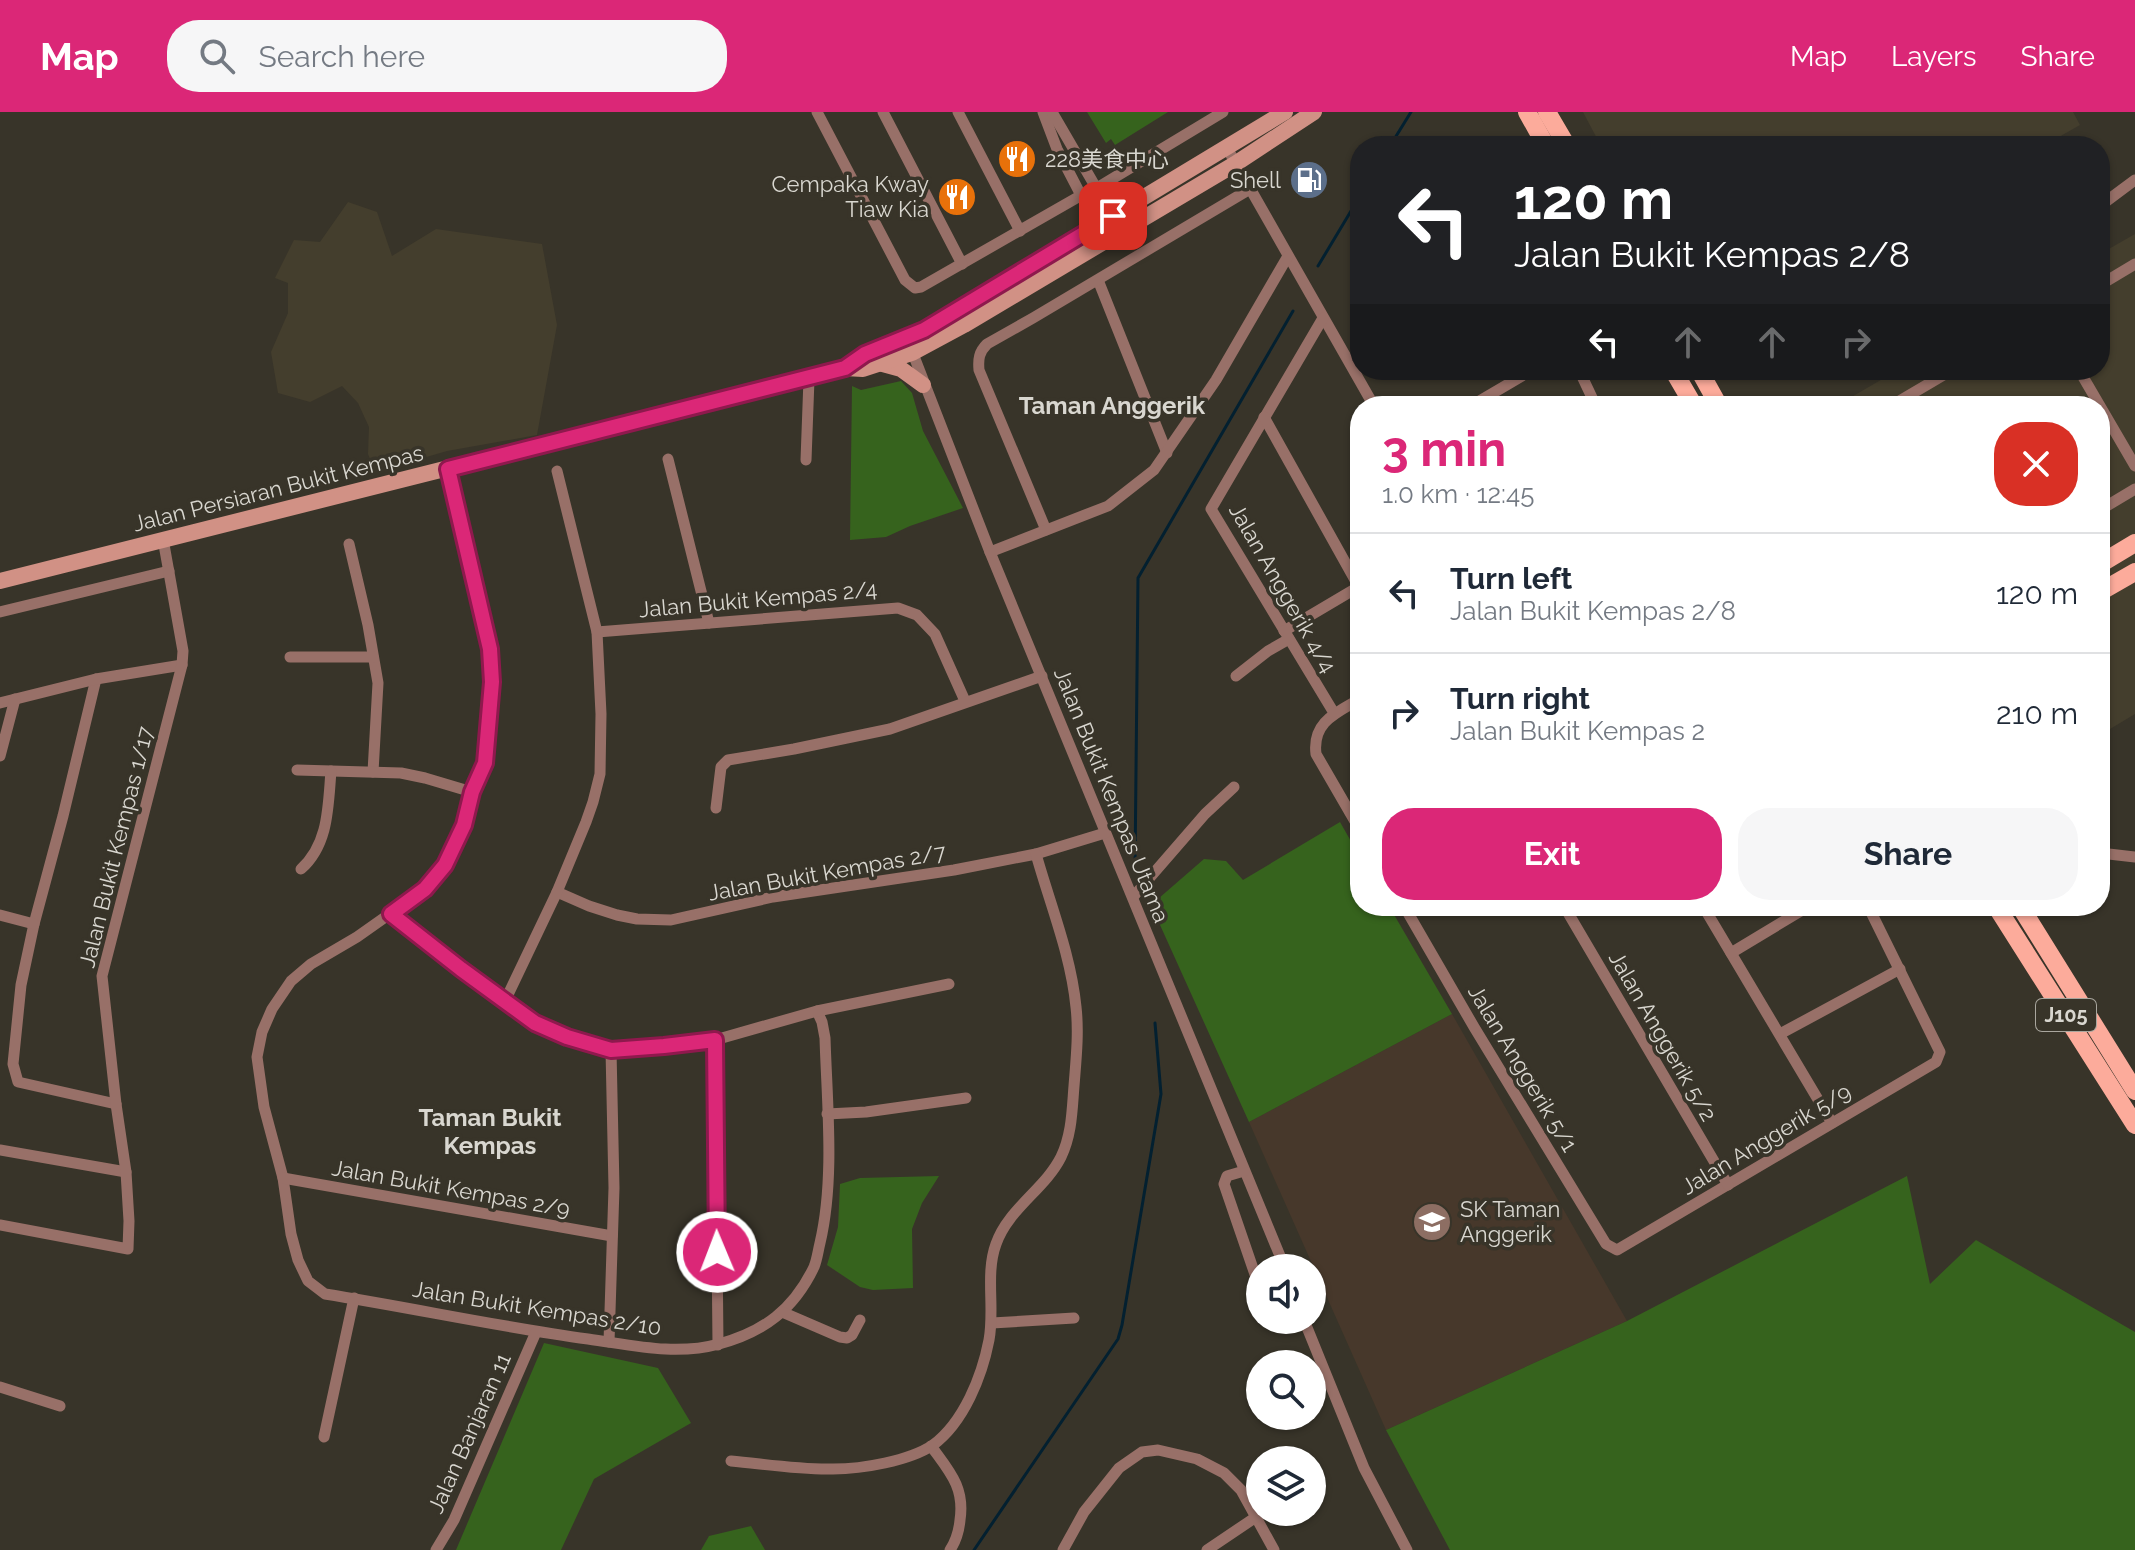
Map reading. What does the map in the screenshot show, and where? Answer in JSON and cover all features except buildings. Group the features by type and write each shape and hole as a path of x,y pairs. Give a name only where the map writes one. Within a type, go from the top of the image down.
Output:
{"main road":[{"path":"1527,112 1540,136"},
{"path":"1547,112 1561,136"},
{"path":"2110,558 2135,543"},
{"path":"2110,586 2135,572"},
{"name":"J105","path":"2002,916 2135,1125"},
{"name":"J105","path":"2026,916 2135,1091"}],"street":[{"path":"817,112 905,280 915,288 1080,196"},
{"path":"883,112 962,264"},
{"path":"958,112 1020,231"},
{"path":"1043,112 1051,135 1101,234"},
{"path":"1052,112 1117,224"},
{"path":"1097,188 1223,112"},
{"name":"Jalan Persiaran Bukit Kempas","path":"0,581 354,490 809,379 845,368 865,354 909,345 964,325 1285,112"},
{"name":"Jalan Persiaran Bukit Kempas","path":"1117,224 1235,164 1314,112"},
{"path":"1227,148 1350,365"},
{"path":"2110,199 2135,180"},
{"path":"1046,530 979,370 978,358 987,344 1250,189"},
{"path":"990,552 1108,506 1154,470 1216,380 1288,256"},
{"path":"2110,279 2135,264"},
{"path":"1098,280 1167,453"},
{"name":"Jalan Anggerik 4/4","path":"1323,318 1211,509 1334,713"},
{"name":"Jalan Persiaran Bukit Kempas","path":"845,368 863,369 909,345"},
{"name":"Jalan Bukit Kempas Utama","path":"909,345 990,552 1279,1254"},
{"path":"879,363 901,369 923,385"},
{"path":"806,460 809,379"},
{"path":"1488,396 1515,380"},
{"path":"1908,396 1935,380"},
{"path":"1264,417 1350,568"},
{"path":"2110,423 2135,466"},
{"path":"668,459 709,623"},
{"path":"283,1178 264,1107 257,1057 262,1032 272,1009 291,981 311,964 357,937 425,889 445,865 464,825 472,792 485,763 492,682 490,649 448,469"},
{"path":"505,1001 557,892 590,812 600,774 597,632 557,471"},
{"path":"2110,504 2135,489"},
{"name":"Jalan Bukit Kempas 1/17","path":"0,1225 128,1249 126,1172 102,976 182,665 183,651 163,539"},
{"path":"349,544 378,683 373,772"},
{"path":"0,612 169,571"},
{"path":"1236,676 1286,635 1350,593"},
{"name":"Jalan Bukit Kempas 2/4","path":"597,632 898,608 917,615 935,634 965,701"},
{"path":"290,657 373,657"},
{"path":"0,703 96,679 182,665"},
{"path":"716,808 721,767 728,760 890,729 1042,676"},
{"path":"96,679 34,924 21,985 13,1064 18,1082 116,1104"},
{"path":"0,756 15,699"},
{"path":"1350,704 1334,713 1322,725 1315,745 1316,754 1350,813"},
{"path":"297,770 401,773 472,792"},
{"path":"301,869 313,858 322,838 327,819 331,771"},
{"path":"1133,897 1205,814 1234,787"},
{"name":"Jalan Bukit Kempas 2/7","path":"557,892 617,915 671,920 773,897 954,870 1036,854 1105,833"},
{"path":"731,1461 830,1470 857,1468 908,1456 931,1446 957,1420 974,1387 987,1351 992,1323 991,1259 996,1241 1056,1166 1066,1145 1071,1123 1077,1044 1076,1008 1071,974 1036,854"},
{"path":"2110,854 2135,857"},
{"path":"391,914 535,1023 567,1037 611,1050 715,1040 817,1011 949,984"},
{"path":"0,915 34,924"},
{"name":"Jalan Anggerik 5/1","path":"1410,916 1474,1027 1611,1248"},
{"name":"Jalan Anggerik 5/2","path":"1570,916 1728,1185"},
{"path":"1709,916 1832,1123"},
{"path":"1731,953 1792,916"},
{"path":"1780,1034 1900,969 1873,916"},
{"name":"Jalan Anggerik 5/9","path":"1611,1248 1622,1249 1936,1062 1938,1048 1900,969"},
{"name":"Jalan Bukit Kempas 2/10","path":"283,1178 298,1260 308,1281 325,1294 536,1332 662,1350 718,1345 772,1322 791,1303 815,1265 827,1192 825,1038 817,1011"},
{"path":"715,1040 718,1345"},
{"path":"609,1342 614,1188 611,1050"},
{"path":"827,1114 866,1112 966,1098"},
{"path":"0,1150 126,1172"},
{"path":"1244,1171 1227,1176 1224,1184 1248,1254"},
{"name":"Jalan Bukit Kempas 2/9","path":"283,1178 612,1236"},
{"path":"324,1437 354,1298"},
{"path":"782,1312 847,1338 860,1320"},
{"path":"992,1323 1074,1318"},
{"name":"Jalan Banjaran 11","path":"436,1550 454,1520 536,1332"},
{"path":"1310,1334 1364,1468 1407,1550"},
{"path":"0,1387 60,1406"},
{"path":"931,1446 960,1490 962,1508 959,1528 950,1550"},
{"path":"1063,1550 1084,1512 1119,1468 1142,1452 1158,1450 1197,1459 1224,1473 1246,1499"},
{"path":"1207,1550 1246,1524"},
{"path":"1261,1526 1274,1550"}],"shaded area":[{"path":"1583,112 2073,112 2080,125 2061,136 1596,136"},
{"path":"348,202 377,212 392,256 436,229 542,244 557,325 537,435 447,451 375,472 368,454 369,427 358,403 342,386 310,402 278,393 271,352 288,313 288,283 275,278 294,240 320,242"},
{"path":"2135,234 2135,714 2110,729 2110,396 1853,396 1881,380 2110,380 2110,248"},
{"name":"SK Taman Anggerik","path":"1452,1014 1627,1321 1386,1430 1326,1295 1326,1254 1308,1254 1249,1122"}],"green space":[{"path":"1087,112 1168,112 1115,145 1111,139 1106,143"},
{"path":"901,381 912,393 923,431 963,508 886,537 850,540 852,386 861,390"},
{"path":"1340,822 1350,840 1350,916 1395,916 1452,1014 1249,1122 1151,905 1204,859 1226,861 1243,880"},
{"path":"939,1176 922,1203 912,1229 913,1288 873,1290 860,1287 827,1265 838,1227 840,1184 860,1178"},
{"path":"1907,1176 1930,1284 1976,1240 2135,1332 2135,1550 1450,1550 1386,1430 1627,1321"},
{"path":"544,1343 658,1368 691,1423 594,1479 561,1550 456,1550"},
{"path":"751,1526 765,1550 701,1550 709,1536"}],"waterway":[{"path":"1396,136 1411,112"},
{"path":"1318,266 1350,213"},
{"path":"1135,868 1138,578 1293,311"},
{"path":"974,1550 1118,1339 1161,1094 1155,1023"}],"place":[{"name":"228美食中心","path":"1017,159"},
{"name":"Shell","path":"1309,180"},
{"name":"Cempaka Kway Tiaw Kia","path":"957,197"},
{"name":"SK Taman Anggerik","path":"1432,1222"}],"district":[{"name":"Taman Anggerik","path":"1112,406"},
{"name":"Taman Bukit Kempas","path":"490,1132"}],"route":[{"path":"717,1252 715,1040 611,1050 567,1037 535,1023 391,914 425,889 445,865 464,825 472,792 485,763 492,682 490,649 448,469 845,368 865,354 924,330 1113,216"}]}
